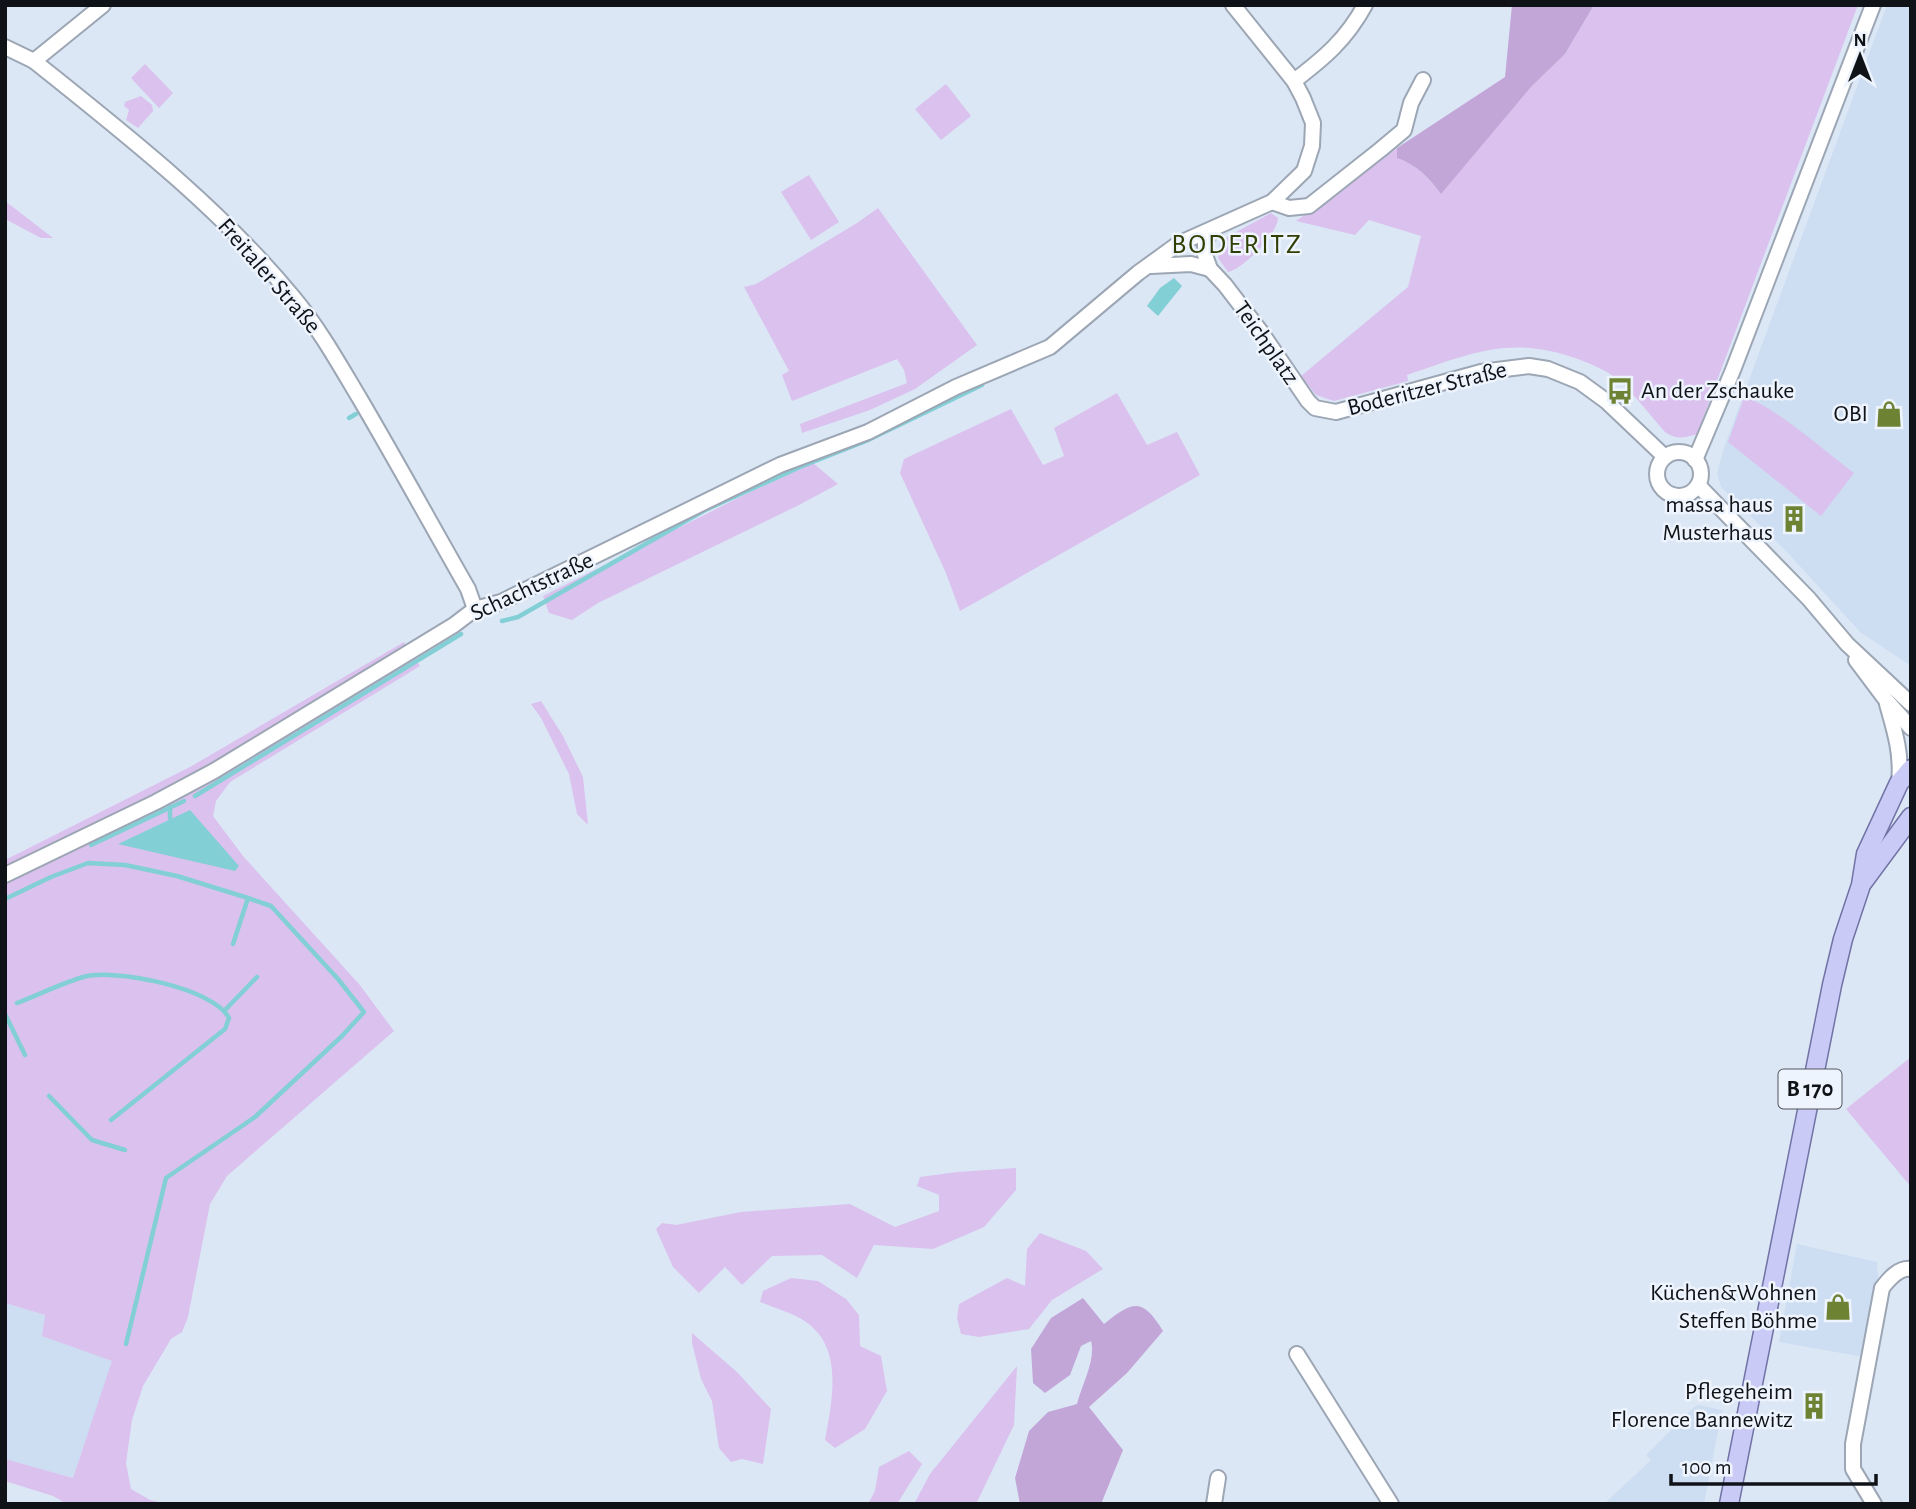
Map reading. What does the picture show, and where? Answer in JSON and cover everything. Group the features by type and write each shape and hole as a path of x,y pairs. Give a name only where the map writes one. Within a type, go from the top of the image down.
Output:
{"main road":[{"name":"B 170","path":"1729,1504 1813,1075 1843,939 1861,885 1866,854 1905,776"},
{"name":"B 170","path":"1861,885 1911,817"}],"street":[{"path":"34,61 103,5"},
{"path":"1151,266 1178,244 1272,202 1304,171 1311,146 1313,123 1303,98 1282,65 1233,5"},
{"path":"1294,81 1332,51 1349,32 1365,5"},
{"path":"1695,460 1743,345 1873,5"},
{"name":"Freitaler Straße","path":"5,47 34,61 138,145 213,212 295,298 324,339 387,446 468,589 475,609"},
{"path":"1272,202 1289,208 1309,206 1388,143 1404,130 1411,103 1423,80"},
{"path":"1210,269 1205,255 1205,242 1212,230"},
{"path":"1151,266 1191,264 1210,269"},
{"name":"Schachtstraße","path":"5,875 214,771 454,625 475,609 501,602 780,466 868,432 956,387 1051,347 1138,273 1151,266"},
{"name":"Teichplatz","path":"1210,269 1261,332 1308,401 1315,408 1326,411"},
{"name":"Boderitzer Straße","path":"1326,411 1336,412 1481,372 1521,366 1548,369 1580,382 1606,401 1665,457"},
{"path":"1680,452 1695,460 1700,467 1698,485 1692,492 1684,495 1667,493 1657,479 1657,471 1665,457 1680,452"},
{"path":"1698,485 1808,599 1847,644 1908,698"},
{"path":"1847,644 1861,668 1911,728"},
{"path":"1886,700 1905,776"},
{"path":"1874,1504 1853,1469 1853,1444 1882,1288 1891,1277 1906,1268 1911,1269"},
{"path":"1297,1354 1391,1504"},
{"path":"1214,1504 1218,1478"}],"shaded area":[{"path":"1512,5 1594,5 1565,54 1532,86 1441,194 1422,172 1397,158 1397,148 1505,77"},
{"path":"1594,5 1858,5 1697,434 1681,438 1665,432 1614,376 1603,370 1552,351 1530,348 1470,354 1407,375 1408,381 1334,401 1316,395 1301,376 1408,287 1421,236 1369,220 1355,235 1296,221 1397,148 1397,158 1416,168 1441,193 1532,86 1565,54"},
{"path":"1887,5 1911,5 1911,666 1860,632 1787,552 1721,487 1717,474 1724,448"},
{"path":"145,64 173,93 159,108 131,78"},
{"path":"946,84 971,116 941,140 915,109"},
{"path":"141,96 152,105 153,111 138,128 126,120 129,110 124,106 125,102"},
{"path":"809,175 839,222 811,240 781,192"},
{"path":"5,201 53,238 41,238 5,219"},
{"path":"878,208 977,345 915,389 870,410 802,433 800,424 907,383 904,370 897,359 792,401 782,375 789,371 744,287 756,284"},
{"path":"1271,213 1278,218 1266,241 1250,258 1228,272 1218,258 1220,241"},
{"path":"1117,393 1147,445 1177,432 1200,475 960,611 946,573 900,473 904,459 1011,409 1043,465 1064,456 1054,428"},
{"path":"1744,398 1783,418 1854,473 1821,516 1728,442"},
{"path":"813,463 838,484 598,603 572,620 549,613 543,596"},
{"path":"404,642 420,666 230,782 216,801 213,816 243,856 359,984 394,1031 227,1176 210,1204 188,1317 182,1332 171,1339 143,1386 132,1420 126,1463 131,1489 150,1500 167,1504 67,1504 53,1496 5,1481 5,1459 73,1478 112,1361 42,1336 45,1315 5,1303 5,860 190,767"},
{"path":"541,701 563,736 583,777 588,825 577,814 569,774 541,718 531,704"},
{"path":"1911,1057 1911,1187 1846,1109"},
{"path":"1016,1168 1016,1190 984,1227 933,1249 874,1245 857,1278 822,1255 772,1256 742,1285 725,1267 699,1293 673,1267 656,1229 662,1223 676,1225 741,1212 850,1204 895,1227 939,1211 939,1195 917,1186 920,1177"},
{"path":"1040,1233 1086,1251 1103,1269 1052,1300 1029,1329 979,1337 961,1334 957,1318 959,1304 1007,1278 1025,1286 1027,1249"},
{"path":"1797,1244 1877,1262 1878,1278 1864,1357 1779,1342"},
{"path":"791,1278 818,1281 846,1299 859,1315 860,1346 881,1356 887,1391 865,1429 835,1448 825,1440 832,1392 831,1360 826,1346 818,1333 806,1322 760,1302 763,1291"},
{"path":"1083,1298 1104,1324 1122,1311 1136,1306 1149,1312 1163,1331 1127,1373 1089,1407 1123,1450 1101,1504 1020,1504 1015,1478 1029,1431 1048,1412 1077,1404 1092,1356 1091,1341 1081,1346 1070,1375 1045,1393 1033,1383 1031,1349 1051,1318"},
{"path":"5,1303 45,1315 43,1336 113,1361 73,1478 5,1459"},
{"path":"692,1333 737,1372 771,1409 763,1464 742,1459 731,1462 719,1448 712,1401 701,1379"},
{"path":"1017,1366 1014,1425 976,1504 914,1504 930,1474"},
{"path":"1699,1405 1722,1410 1704,1504 1604,1504 1651,1460 1646,1455"},
{"path":"909,1451 922,1464 897,1504 868,1504 875,1491 879,1467"}],"water":[{"path":"1174,278 1182,286 1158,316 1147,306 1160,288"},
{"path":"190,810 239,866 235,871 118,844"}],"waterway":[{"path":"502,621 518,617 705,510 800,467 866,441 982,385"},
{"path":"349,418 356,414"},
{"path":"195,796 461,634"},
{"path":"91,845 184,801"},
{"path":"170,807 170,818"},
{"path":"5,899 88,863 125,865 177,876 248,898 271,906 338,979 364,1012 255,1117 166,1178 126,1344"},
{"path":"233,944 248,898"},
{"path":"17,1003 83,977 117,975 184,989 220,1007 229,1018 225,1029 111,1120"},
{"path":"225,1010 257,977"},
{"path":"5,1014 25,1055"},
{"path":"49,1096 92,1140 125,1150"}],"place":[{"name":"An der Zschauke","path":"1620,391"},
{"name":"OBI","path":"1889,414"},
{"name":"massa haus Musterhaus","path":"1794,519"},
{"name":"Küchen&Wohnen Steffen Böhme","path":"1838,1307"},
{"name":"Pflegeheim Florence Bannewitz","path":"1814,1406"}],"district":[{"name":"BODERITZ","path":"1237,245"}]}
